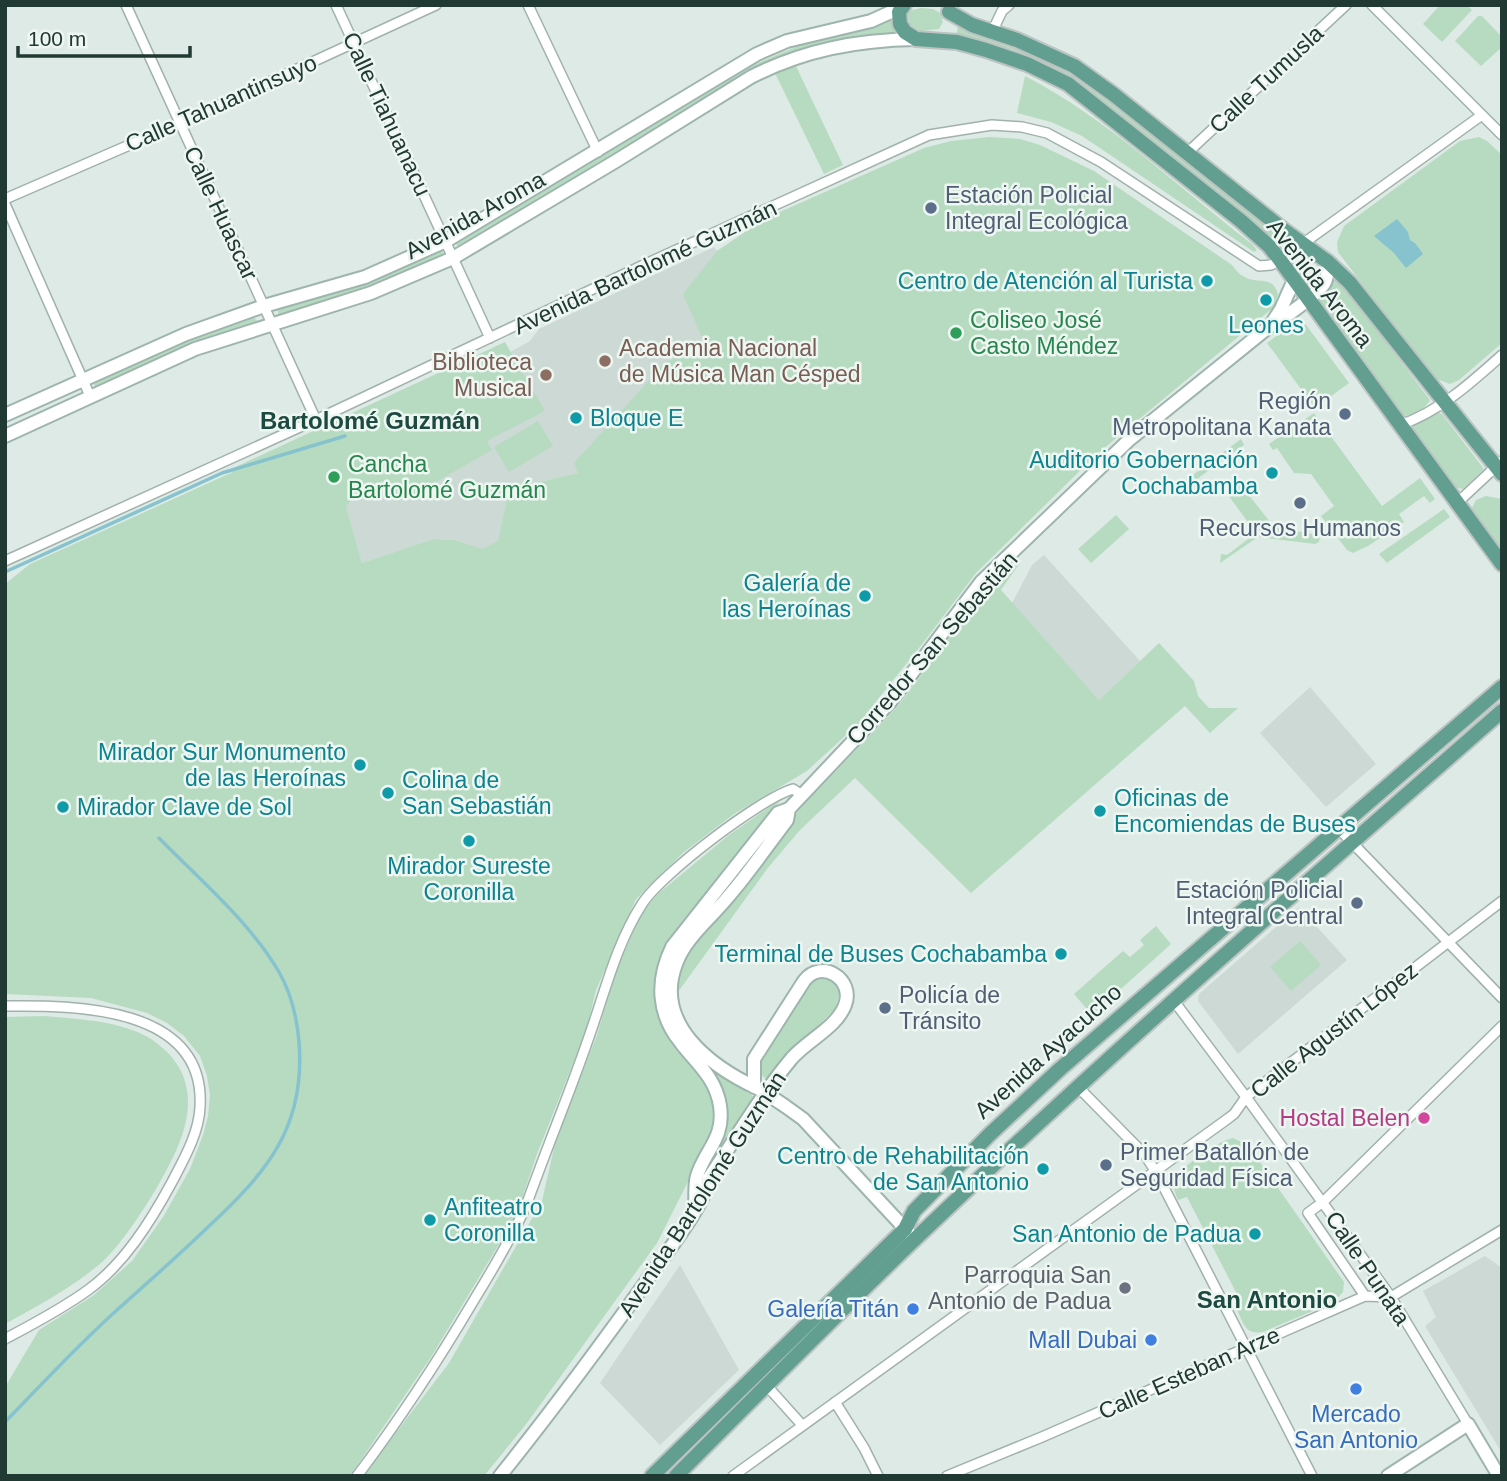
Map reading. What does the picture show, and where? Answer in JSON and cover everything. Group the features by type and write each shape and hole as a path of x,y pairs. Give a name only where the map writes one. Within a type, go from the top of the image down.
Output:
{"main road":[{"path":"903,6 898,16 900,24 905,32 916,39"},
{"name":"Avenida Aroma","path":"947,8 992,33 1038,48 1074,66 1328,262 1350,282 1500,467"},
{"path":"935,40 949,29 947,8"},
{"name":"Avenida Aroma","path":"916,39 957,42 1004,55 1069,84 1269,246 1502,564"},
{"name":"Avenida Ayacucho","path":"676,1476 766,1386 910,1234 914,1211 989,1135 1060,1069 1502,687"},
{"name":"Avenida Ayacucho","path":"652,1476 910,1234 1502,710"}],"street":[{"name":"Calle Huascar","path":"127,5 316,420"},
{"name":"Calle Tiahuanacu","path":"336,5 490,338"},
{"name":"Calle Tahuantinsuyo","path":"5,202 436,5"},
{"path":"528,5 598,152"},
{"path":"992,33 1002,11 1009,5"},
{"name":"Calle Tumusla","path":"1187,153 1346,5"},
{"path":"1372,5 1502,135"},
{"name":"Avenida Aroma","path":"5,415 186,334 264,306 365,277 446,242 757,54 787,41 871,22 903,6"},
{"name":"Avenida Aroma","path":"5,436 195,349 371,293 453,258 775,65 828,48 860,42 916,39"},
{"path":"1280,260 1482,115"},
{"name":"Avenida Bartolomé Guzmán","path":"5,561 316,420 650,262 929,135 992,125 1022,127 1047,133 1101,162 1251,262 1259,266 1271,265 1280,260"},
{"path":"5,202 90,396"},
{"name":"Corredor San Sebastián","path":"695,1209 696,1177 720,1132 720,1106 711,1078 679,1042 661,1003 660,984 672,947 778,813 789,809 891,701 981,582 1130,439 1270,326 1284,320 1325,283 1328,262"},
{"name":"Corredor San Sebastián","path":"1270,326 1294,280"},
{"path":"1400,425 1418,418 1463,390 1502,355"},
{"path":"1457,503 1500,467"},
{"path":"357,1476 392,1430 440,1358 514,1233 591,1032 620,947 644,900 688,859 732,825 782,792 793,789 802,794"},
{"name":"Corredor San Sebastián","path":"789,809 787,820 676,962 671,999 676,1017 687,1036 714,1065 758,1088 803,1119 910,1234"},
{"path":"1338,828 1502,998"},
{"name":"Calle Agustín López","path":"733,1476 1234,1114 1247,1097 1502,901"},
{"name":"Avenida Bartolomé Guzmán","path":"500,1476 579,1376 695,1209 707,1191 709,1178 775,1079 795,1055 839,1016 847,993 845,984 835,974 827,970 817,971 804,981 754,1059 758,1088"},
{"name":"Calle Punata","path":"1174,1001 1247,1097 1391,1297 1499,1476"},
{"path":"5,1006 89,1007 145,1022 167,1035 186,1053 195,1072 200,1108 196,1129 183,1160 160,1203 116,1264 88,1290 5,1339"},
{"path":"1323,1202 1502,1026"},
{"path":"1078,1087 1146,1156 1156,1172 1312,1476"},
{"name":"Calle Punata","path":"1323,1202 1308,1213 1365,1296"},
{"path":"1391,1297 1502,1230"},
{"name":"Calle Esteban Arze","path":"947,1476 1365,1296 1391,1297"},
{"path":"766,1386 802,1425"},
{"path":"835,1402 878,1476"},
{"path":"1388,1476 1468,1424"}],"shaded area":[{"path":"714,247 717,251 722,340 578,473 531,484 510,485 498,542 482,550 455,540 433,539 362,563 346,506 371,482 544,412 510,352 530,341 539,329"},
{"path":"1044,555 1140,661 1099,700 1012,603 1032,565"},
{"path":"1310,687 1376,764 1326,807 1260,733"},
{"path":"1299,907 1347,960 1238,1054 1198,1001 1199,994"},
{"path":"1485,1256 1502,1268 1502,1453 1425,1326 1436,1317 1423,1291"},
{"path":"680,1265 739,1370 660,1445 600,1383"}],"green space":[{"path":"1440,5 1467,5 1472,10 1442,42 1423,24"},
{"path":"921,8 940,13 943,22 939,29 921,31 910,25 908,14"},
{"path":"1478,16 1482,16 1502,37 1502,47 1481,66 1455,41"},
{"path":"891,19 896,34 823,43 791,53 738,78 458,248 456,243 753,65 805,43 878,26"},
{"path":"958,25 1053,62 1072,73 1283,237 1275,243 1259,225 1091,93 956,38"},
{"path":"794,62 843,165 824,174 774,71"},
{"path":"1025,76 1056,93 1114,133 1257,250 1254,252 1082,136 1051,122 1017,113"},
{"name":"Colina de San Sebastián","path":"989,137 1020,139 1040,145 1094,171 1232,265 1246,278 1270,283 1278,294 1274,307 1096,455 976,573 858,724 807,771 734,814 684,852 636,899 596,990 587,1028 537,1154 516,1216 431,1357 350,1476 5,1476 5,1387 39,1330 94,1295 132,1261 163,1217 190,1169 203,1135 210,1095 200,1056 184,1036 147,1013 91,998 5,994 5,584 30,564 233,472 229,470 505,342 545,411 487,441 492,450 408,498 395,501 378,484 371,482 346,506 362,563 433,539 455,540 482,549 498,541 510,484 531,484 578,473 574,463 665,363 705,344 683,294 717,251 764,219 924,148 951,141"},
{"path":"1479,137 1502,155 1502,343 1459,380 1450,384 1434,378 1338,252 1337,242 1344,226 1460,141"},
{"path":"442,250 444,256 376,284 279,315 277,309 345,290"},
{"path":"1333,279 1346,289 1430,400 1417,413 1409,416 1400,414 1317,300 1327,293"},
{"path":"254,317 257,321 181,349 96,388 93,382 215,330"},
{"path":"1301,318 1349,383 1315,408 1267,343"},
{"path":"1436,412 1442,414 1484,469 1463,489 1454,487 1412,429 1414,425"},
{"path":"1314,413 1382,506 1420,478 1435,499 1430,503 1424,496 1399,514 1404,522 1368,546 1353,553 1347,550 1321,516 1334,506 1311,474 1294,473 1277,448 1273,450 1269,444"},
{"path":"538,421 553,446 509,472 494,447"},
{"path":"1241,439 1244,445 1183,489 1181,484"},
{"path":"1237,480 1274,527 1313,534 1316,532 1320,537 1319,542 1315,544 1258,537 1220,563 1221,554 1227,555 1256,533 1228,495 1230,486"},
{"path":"1486,496 1502,499 1502,552 1472,508 1476,500"},
{"path":"1444,509 1450,517 1387,563 1379,554"},
{"path":"1116,515 1129,529 1091,563 1078,549"},
{"path":"1020,563 1001,590 1099,700 1159,643 1194,681 1198,696 1209,708 1238,708 1210,733 1185,706 971,893 855,778 800,830 767,869 678,992 679,974 688,955 799,810 898,706 991,582"},
{"path":"781,799 662,959 655,983 658,1008 702,1071 715,1106 714,1125 704,1150 657,1243 527,1423 484,1476 363,1476 449,1363 542,1201 556,1139 597,1035 616,971 642,912 659,893 729,835"},
{"path":"1156,926 1171,944 1092,1015 1074,994 1123,951 1130,957 1144,945 1140,940"},
{"path":"1300,941 1321,965 1291,991 1270,967"},
{"path":"822,977 833,980 840,991 835,1009 793,1050 768,1081 759,1072 758,1062 808,984"},
{"path":"44,1016 107,1023 132,1030 154,1041 169,1054 180,1069 186,1085 187,1118 176,1151 155,1191 116,1247 78,1281 5,1324 5,1017"},
{"path":"715,1073 756,1098 704,1173 723,1135 725,1125 725,1103"},
{"path":"1233,1138 1248,1145 1344,1282 1343,1292 1334,1302 1263,1332 1252,1332 1243,1323 1236,1308 1240,1300 1187,1197 1178,1200 1174,1187 1177,1177 1190,1163 1218,1144"}],"water":[{"path":"1397,219 1423,254 1406,268 1394,253 1374,236"}],"waterway":[{"path":"5,572 222,473 345,436"},
{"path":"5,1422 88,1337 247,1188 278,1147 296,1100 299,1072 298,1033 293,1006 279,972 239,918 159,838"}],"place":[{"name":"Estación Policial Integral Ecológica","path":"931,208"},
{"name":"Centro de Atención al Turista","path":"1207,281"},
{"name":"Leones","path":"1266,300"},
{"name":"Coliseo José Casto Méndez","path":"956,333"},
{"name":"Academia Nacional de Música Man Césped","path":"605,361"},
{"name":"Biblioteca Musical","path":"546,375"},
{"name":"Región Metropolitana Kanata","path":"1345,414"},
{"name":"Bloque E","path":"576,418"},
{"name":"Auditorio Gobernación Cochabamba","path":"1272,473"},
{"name":"Cancha Bartolomé Guzmán","path":"334,477"},
{"name":"Recursos Humanos","path":"1300,503"},
{"name":"Galería de las Heroínas","path":"865,596"},
{"name":"Mirador Sur Monumento de las Heroínas","path":"360,765"},
{"name":"Colina de San Sebastián","path":"388,793"},
{"name":"Mirador Clave de Sol","path":"63,807"},
{"name":"Oficinas de Encomiendas de Buses","path":"1100,811"},
{"name":"Mirador Sureste Coronilla","path":"469,841"},
{"name":"Estación Policial Integral Central","path":"1357,903"},
{"name":"Terminal de Buses Cochabamba","path":"1061,954"},
{"name":"Policía de Tránsito","path":"885,1008"},
{"name":"Hostal Belen","path":"1424,1118"},
{"name":"Primer Batallón de Seguridad Física","path":"1106,1165"},
{"name":"Centro de Rehabilitación de San Antonio","path":"1043,1169"},
{"name":"Anfiteatro Coronilla","path":"430,1220"},
{"name":"San Antonio de Padua","path":"1255,1234"},
{"name":"Parroquia San Antonio de Padua","path":"1125,1288"},
{"name":"Galería Titán","path":"913,1309"},
{"name":"Mall Dubai","path":"1151,1340"},
{"name":"Mercado San Antonio","path":"1356,1389"}],"district":[{"name":"Bartolomé Guzmán","path":"370,420"},
{"name":"San Antonio","path":"1267,1299"}]}
